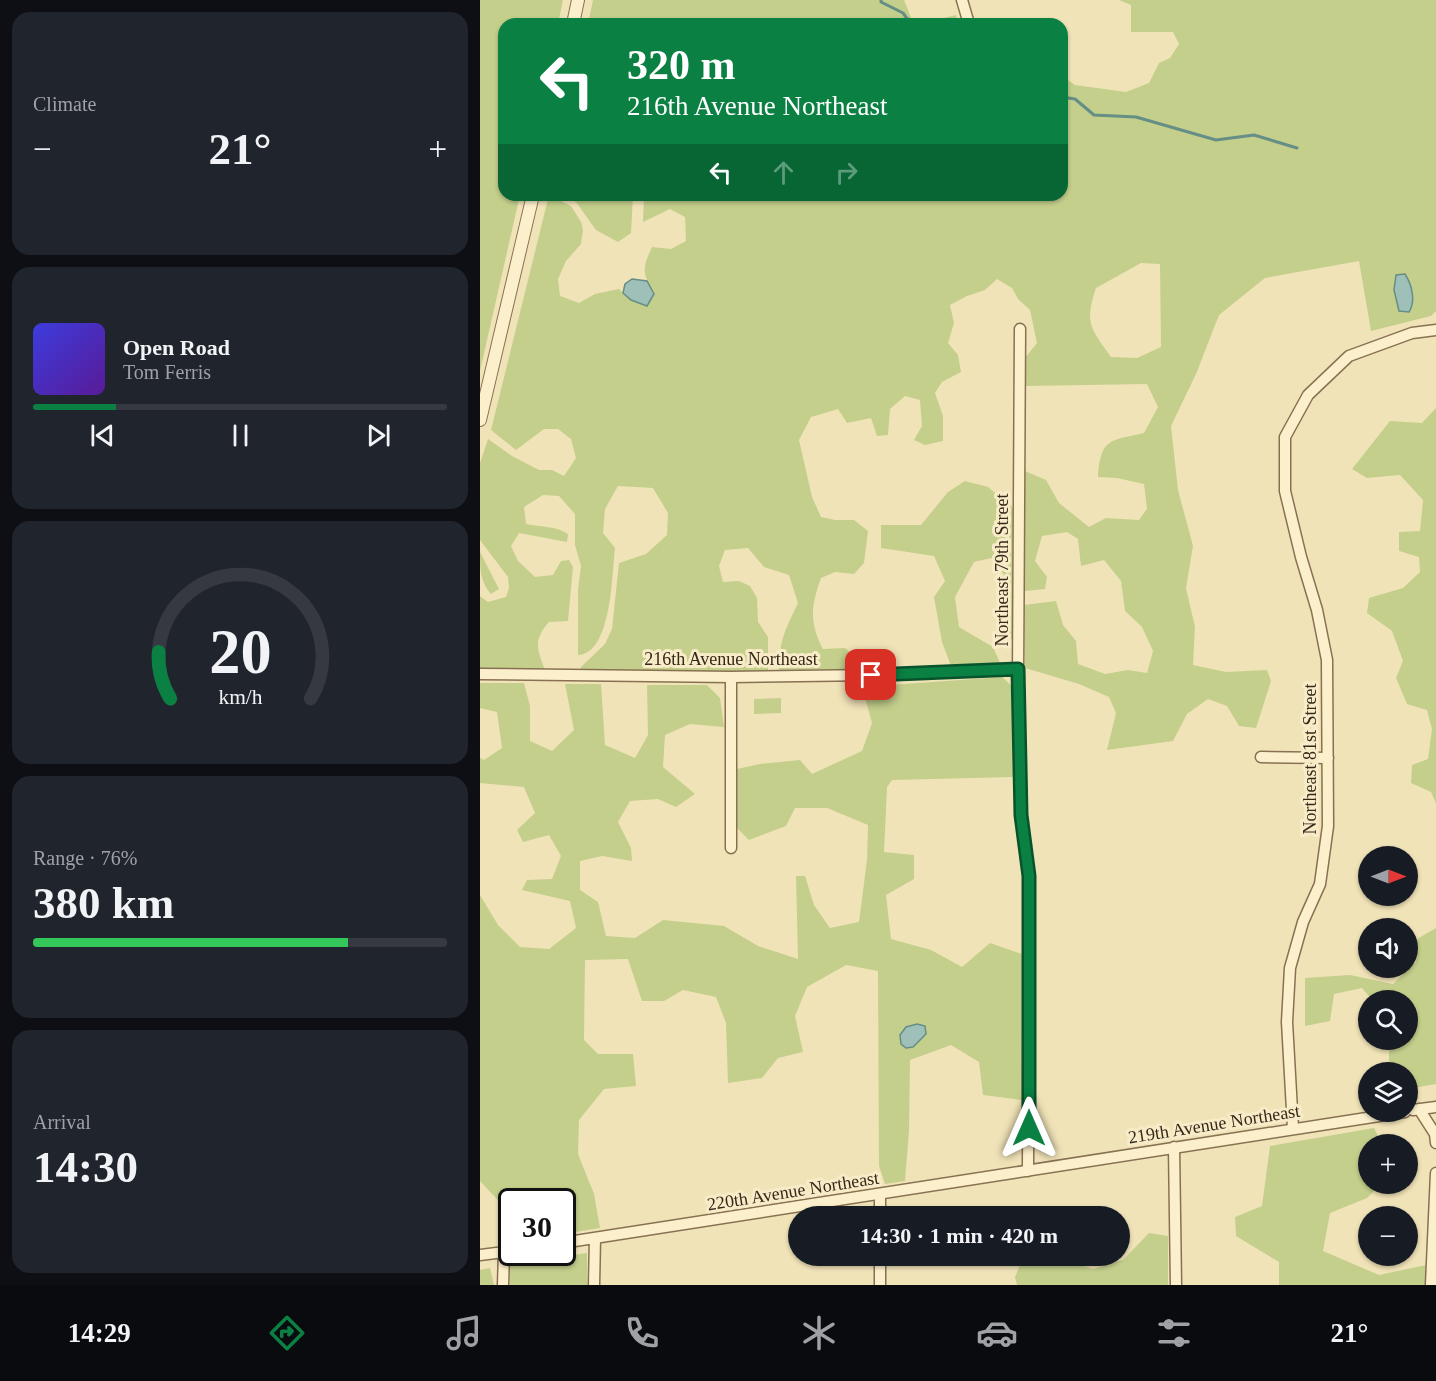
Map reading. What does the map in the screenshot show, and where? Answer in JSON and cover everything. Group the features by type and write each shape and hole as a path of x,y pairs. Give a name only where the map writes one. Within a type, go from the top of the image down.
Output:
{"street":[{"path":"574,18 578,0"},
{"path":"962,0 967,18"},
{"path":"480,420 532,201"},
{"name":"Northeast 79th Street","path":"1020,329 1018,669 1021,815 1029,876 1028,1171"},
{"name":"Northeast 81st Street","path":"1293,1128 1287,1022 1290,968 1303,922 1320,884 1328,826 1327,660 1317,610 1285,491 1285,437 1308,394 1349,356 1412,333 1436,330"},
{"name":"216th Avenue Northeast","path":"480,674 731,677 873,675 1018,669"},
{"path":"731,677 731,848"},
{"path":"1261,757 1328,758"},
{"name":"219th Avenue Northeast","path":"1419,1109 1436,1107"},
{"path":"1419,1109 1435,1134 1436,1143"},
{"name":"219th Avenue Northeast","path":"1028,1171 1358,1118"},
{"path":"1174,1147 1176,1285"},
{"name":"220th Avenue Northeast","path":"576,1241 1028,1171"},
{"path":"1431,1285 1436,1173"},
{"path":"880,1194 880,1206"},
{"path":"594,1285 595,1238"},
{"path":"480,1255 498,1252"},
{"path":"503,1285 506,1266"},
{"path":"880,1266 880,1285"}],"green space":[{"path":"480,0 563,0 559,18 498,18 498,201 519,201 480,371"},
{"path":"593,0 904,0 911,18 589,18"},
{"path":"1119,0 1436,0 1436,311 1431,316 1371,331 1359,261 1265,278 1219,315 1196,374 1171,426 1178,490 1193,546 1186,588 1195,627 1193,665 1226,672 1267,670 1271,681 1256,728 1239,726 1227,706 1208,699 1187,714 1173,741 1107,750 1116,713 1109,697 1079,684 1025,668 1024,605 1056,601 1063,625 1076,641 1078,664 1105,674 1128,670 1147,673 1153,651 1142,627 1125,611 1121,581 1104,560 1081,566 1078,539 1067,532 1042,536 1035,561 1047,577 1045,589 1025,591 1025,471 1046,480 1059,503 1089,527 1106,518 1139,520 1147,509 1144,484 1117,478 1098,477 1099,464 1109,443 1144,433 1158,407 1147,384 1025,386 1025,358 1037,343 1030,310 1018,299 1012,288 997,279 985,290 950,305 954,323 948,343 958,355 961,372 942,382 935,393 943,416 943,441 925,445 914,440 922,426 920,400 905,396 890,409 888,435 877,436 871,418 847,423 838,409 811,417 799,440 812,497 821,517 854,520 868,531 864,563 854,574 835,572 821,578 813,614 815,630 823,649 845,648 861,662 860,669 779,670 784,636 798,603 789,575 764,567 748,548 725,550 719,566 723,582 739,581 750,586 757,598 758,622 768,637 768,671 581,671 581,667 605,644 612,629 619,563 646,554 667,535 668,513 653,488 618,486 605,509 603,533 615,548 608,610 598,641 589,651 578,655 578,590 581,566 575,545 575,514 559,496 543,495 524,507 526,524 564,531 568,534 567,542 519,533 511,546 518,561 535,577 553,575 561,561 569,560 573,567 568,621 549,622 540,634 538,645 545,670 480,668 480,596 488,602 506,597 509,588 508,577 480,540 480,463 488,439 512,456 539,470 552,470 564,476 576,458 571,439 558,429 544,429 516,450 491,430 548,201 561,201 571,206 581,222 583,230 581,244 566,261 558,279 560,296 579,303 595,294 619,289 631,300 654,294 645,275 646,261 652,247 671,249 686,241 685,217 670,209 643,222 644,201 1068,201 1068,80 1075,85 1126,92 1149,83 1159,63 1170,58 1179,44 1173,32 1131,32 1131,5","holes":["1141,263 1160,264 1161,347 1137,358 1111,357 1094,332 1090,318 1096,288"]},
{"path":"574,201 633,201 631,233 618,242 596,230"},
{"path":"1436,408 1436,803 1431,792 1411,783 1412,765 1428,759 1432,729 1427,710 1407,704 1396,678 1403,661 1392,631 1367,613 1369,598 1403,588 1420,572 1419,557 1399,551 1399,532 1420,531 1423,500 1400,475 1367,478 1352,469 1390,421 1422,423"},
{"path":"965,481 988,487 1013,508 1013,641 1000,625 1000,603 1007,583 996,557 974,562 955,597 959,627 993,647 1001,665 951,666 942,642 934,597 945,581 934,556 881,548 881,525 921,525 948,492"},
{"path":"480,552 499,589 491,594 481,574"},
{"path":"1002,677 1012,686 1013,777 892,780 887,787 884,852 914,855 914,879 886,895 891,939 931,950 962,967 990,943 1022,954 1022,1100 983,1095 979,1062 951,1045 910,1060 909,1131 905,1181 885,1184 879,1166 878,971 846,965 807,987 795,1016 803,1052 778,1058 762,1078 728,1083 726,1023 716,997 683,990 664,1001 642,1001 628,959 585,960 584,1040 598,1054 633,1054 636,1086 604,1089 579,1120 578,1154 594,1194 600,1228 576,1232 576,1188 498,1188 498,1200 480,1181 480,895 498,925 520,947 549,949 576,928 570,901 522,890 527,880 552,879 561,856 549,835 523,842 517,830 535,813 524,787 480,783 480,758 484,760 502,748 497,712 480,708 480,683 524,683 530,706 530,741 552,751 574,730 565,684 601,684 605,745 635,758 648,735 647,685 707,685 720,698 724,727 690,724 665,735 663,767 695,794 676,807 658,799 630,801 618,822 631,848 632,861 602,856 580,861 580,890 598,902 606,936 635,938 663,920 724,926 758,946 798,959 796,876 805,876 814,905 830,928 859,922 867,860 868,825 827,808 795,808 786,826 749,840 737,828 737,769 800,760 812,774 862,751 872,723 862,687"},
{"path":"781,698 781,713 754,714 754,699"},
{"path":"1436,928 1436,1084 1418,1087 1418,1062 1389,1062 1389,1050 1418,1050 1418,990 1364,990 1362,988 1334,994 1330,1021 1305,1026 1305,978 1350,975 1393,984 1399,978 1418,978 1418,938"},
{"path":"1374,1128 1377,1134 1358,1134 1358,1194 1371,1194 1367,1198 1330,1213 1323,1251 1379,1275 1426,1265 1425,1285 1279,1285 1279,1262 1236,1236 1235,1217 1262,1206 1270,1146"},
{"path":"1149,1233 1168,1236 1168,1285 1017,1285 1015,1277 1020,1266 1084,1266 1093,1269 1103,1266 1130,1266 1130,1253"},
{"path":"587,1253 587,1285 510,1285 510,1266 576,1266 576,1255"},
{"path":"490,1268 494,1285 480,1285 480,1270"}],"water":[{"path":"1405,274 1412,293 1409,312 1399,311 1394,290 1396,275"},
{"path":"632,279 647,281 654,294 647,306 631,300 623,293 625,284"},
{"path":"917,1024 925,1026 926,1034 913,1047 906,1048 901,1044 900,1035 906,1027"}],"waterway":[{"path":"881,0 903,13 907,18"},
{"path":"1068,98 1075,99 1094,115 1136,117 1216,140 1254,135 1297,148"}],"route":[{"path":"871,675 1018,669 1021,815 1029,876 1029,1128"}]}
